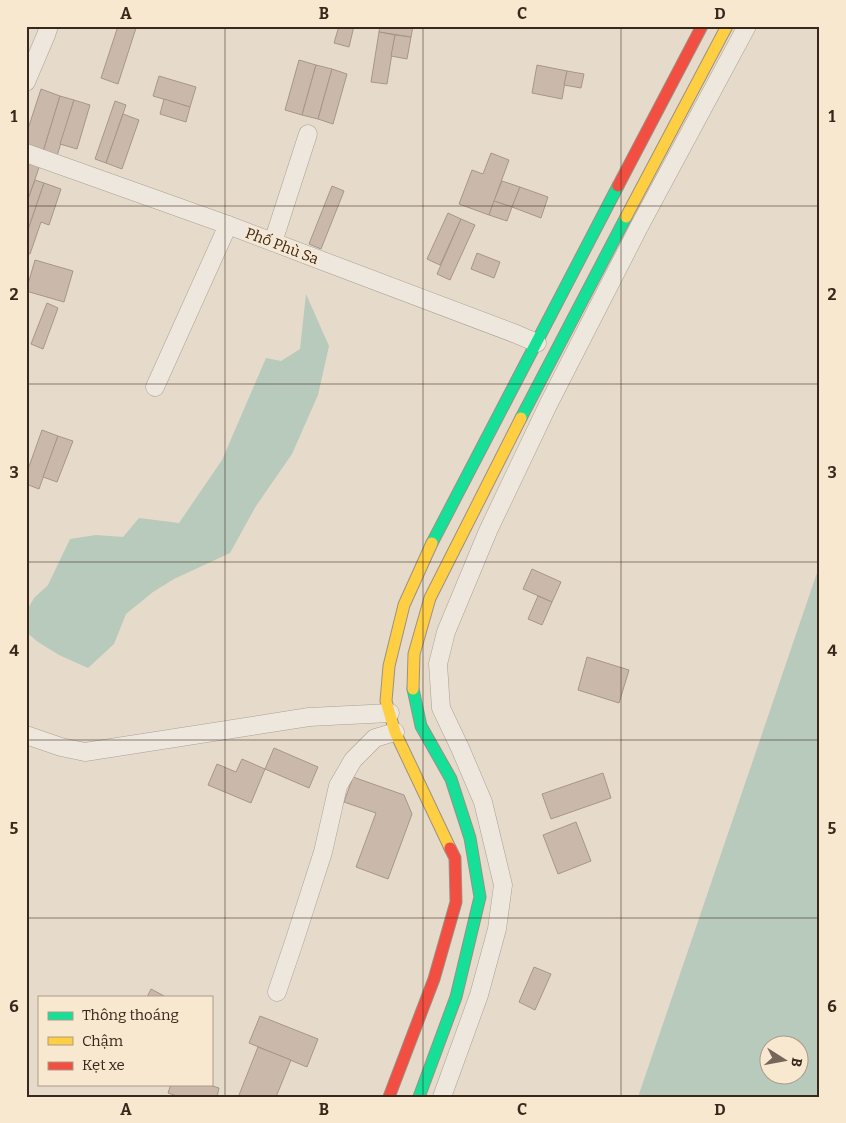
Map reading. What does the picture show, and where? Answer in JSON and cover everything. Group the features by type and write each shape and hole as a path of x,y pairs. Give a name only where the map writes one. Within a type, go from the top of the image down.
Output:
{"main road":[{"path":"389,1097 434,979 456,902 455,858 395,732 386,700 389,666 404,604 429,548 702,26"},
{"path":"419,1097 456,997 480,896 470,838 451,779 421,726 413,690 414,654 430,598 559,344 727,26"}],"street":[{"path":"26,82 49,26"},
{"path":"442,1097 479,995 496,929 503,884 483,802 441,708 438,664 446,632 488,531 548,405 639,227 748,26"},
{"path":"273,242 308,134"},
{"name":"Phố Phù Sa","path":"26,153 228,225 537,343"},
{"path":"155,387 228,225"},
{"path":"26,735 61,747 85,752 309,717 390,713"},
{"path":"277,992 324,852 338,786 353,760 375,738 395,732"}],"shaded area":[{"path":"306,294 329,346 318,395 292,454 256,506 230,553 174,579 153,592 126,614 114,644 88,668 59,655 38,642 26,632 26,612 34,598 48,585 70,539 96,535 123,537 139,518 179,523 222,460 266,358 281,361 300,349"},
{"path":"820,564 820,1097 638,1097"}],"building":[{"path":"118,26 136,28 118,84 101,78"},
{"path":"339,26 354,26 349,47 334,43"},
{"path":"380,26 413,26 411,37 379,32"},
{"path":"379,32 395,35 387,84 371,82"},
{"path":"395,35 411,37 407,59 391,56"},
{"path":"299,60 316,65 302,115 285,110"},
{"path":"316,65 332,69 318,119 302,115"},
{"path":"537,65 567,71 562,99 532,93"},
{"path":"332,69 347,74 333,124 318,119"},
{"path":"567,71 584,74 581,88 564,85"},
{"path":"159,76 196,87 190,107 153,96"},
{"path":"41,89 60,96 43,152 26,146 26,135"},
{"path":"60,96 74,100 57,156 43,152"},
{"path":"164,99 190,107 186,122 160,114"},
{"path":"74,100 90,105 77,149 60,144"},
{"path":"115,101 126,105 106,163 95,159"},
{"path":"123,114 139,120 122,169 106,163"},
{"path":"491,153 509,160 489,215 459,204 472,170 483,174"},
{"path":"26,157 41,162 26,205"},
{"path":"35,180 44,183 26,236 26,205"},
{"path":"502,181 520,187 512,207 494,201"},
{"path":"44,183 61,189 49,225 41,222 30,254 26,253 26,236"},
{"path":"332,186 344,191 321,249 309,244"},
{"path":"520,187 548,197 541,218 512,207"},
{"path":"494,201 512,207 507,221 489,215"},
{"path":"448,213 461,219 440,265 427,259"},
{"path":"461,219 475,225 450,280 437,274"},
{"path":"477,253 500,262 494,278 471,269"},
{"path":"35,260 73,271 64,302 26,291"},
{"path":"47,303 58,308 43,349 31,344"},
{"path":"42,430 58,436 39,489 26,484 26,475"},
{"path":"58,436 73,441 57,482 43,477"},
{"path":"532,569 561,582 552,602 523,589"},
{"path":"538,596 552,602 542,625 528,619"},
{"path":"587,657 629,670 619,703 578,690"},
{"path":"274,748 318,767 309,788 265,769"},
{"path":"242,759 265,769 251,803 208,785 217,764 236,772"},
{"path":"603,773 611,798 551,819 542,794"},
{"path":"353,777 404,795 412,814 388,879 356,867 376,813 344,802"},
{"path":"576,822 591,861 558,874 543,835"},
{"path":"534,967 551,974 535,1010 519,1002"},
{"path":"151,989 164,996 148,996"},
{"path":"260,1016 318,1039 307,1067 249,1043"},
{"path":"258,1047 291,1060 276,1097 242,1097 239,1095"},
{"path":"170,1086 212,1086 219,1088 217,1097 180,1097 168,1093"}],"traffic: fast":[{"path":"432,543 618,186"},
{"path":"521,418 626,217"},
{"path":"413,689 421,726 451,779 470,838 480,897 456,997 419,1097"}],"traffic: slow":[{"path":"626,217 727,26"},
{"path":"413,689 414,654 430,598 521,418"},
{"path":"432,543 404,605 389,666 386,701 395,732 450,848"}],"traffic: jam":[{"path":"618,186 702,26"},
{"path":"389,1097 434,979 456,902 455,858 450,848"}]}
